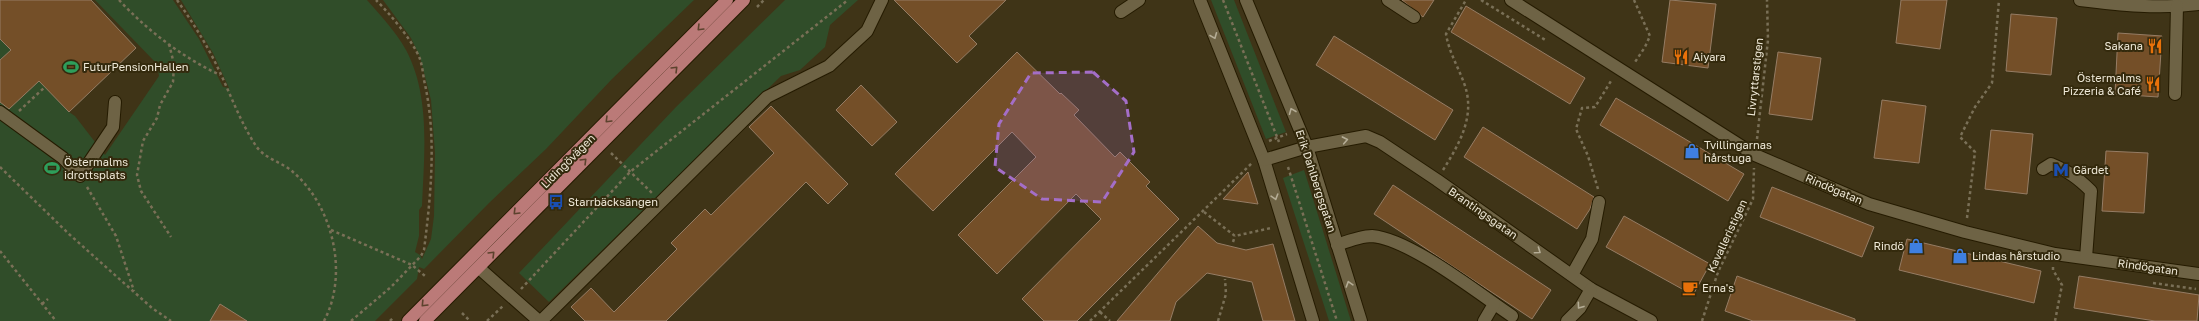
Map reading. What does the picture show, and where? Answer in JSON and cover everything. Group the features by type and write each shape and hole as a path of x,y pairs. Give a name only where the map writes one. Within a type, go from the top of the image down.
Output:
{"main road":[{"name":"Lidingövägen","path":"408,321 727,0"},
{"name":"Lidingövägen","path":"425,321 744,0"}],"street":[{"path":"479,268 512,299 540,321 766,97 829,66 867,31 882,0"},
{"path":"1121,12 1139,0"},
{"path":"1200,0 1264,160 1313,321"},
{"name":"Erik Dahlbergsgatan","path":"1246,0 1307,147 1361,321"},
{"path":"1388,0 1414,17"},
{"name":"Rindögatan","path":"1511,0 1755,155 1870,204 1965,232 2055,254 2199,274"},
{"path":"2080,0 2142,7 2199,4"},
{"path":"2175,94 2177,6"},
{"path":"0,112 63,158 80,176 113,127 115,102"},
{"name":"Brantingsgatan","path":"1264,160 1307,147 1366,136 1380,142 1437,180 1591,289 1651,321"},
{"path":"2043,169 2051,164 2064,169 2076,176 2091,191 2086,258"},
{"path":"1572,275 1592,239 1599,202"},
{"path":"1337,244 1372,236 1396,242 1410,248 1512,316"},
{"path":"1567,321 1580,308 1591,289"},
{"path":"1484,321 1494,304"}],"path":[{"path":"119,0 135,17 193,63 220,75"},
{"path":"177,0 198,32 257,148 264,154 293,171 322,207 331,230 336,274 334,295 330,310 324,321"},
{"path":"351,321 412,265 424,250 431,197 432,146 428,97 420,58 393,18 376,0"},
{"path":"487,321 512,299 630,172 848,0"},
{"name":"Erik Dahlbergsgatan","path":"1223,0 1278,137 1338,321"},
{"path":"1437,180 1460,142 1469,110 1465,85 1446,34 1466,0"},
{"path":"1627,74 1645,47 1650,36 1634,0"},
{"name":"Livryttarstigen","path":"1755,155 1768,40 1767,0"},
{"path":"1965,232 1975,152 1960,137 1975,107 1992,83 1999,0"},
{"path":"169,44 174,64 173,82 160,105 157,118 143,142 137,175 141,191 171,237"},
{"path":"1599,202 1594,170 1576,129 1582,108 1595,107 1611,81"},
{"path":"10,120 45,87"},
{"path":"1258,145 1299,130"},
{"path":"611,153 661,202"},
{"name":"Kavalleristigen","path":"1702,321 1718,272 1753,199 1755,155"},
{"path":"1090,321 1204,212 1251,164 1264,160"},
{"path":"0,167 70,235 134,292 171,321"},
{"path":"80,176 116,236 134,292"},
{"path":"1204,212 1235,236"},
{"path":"1235,236 1273,227"},
{"path":"331,230 412,265 425,276"},
{"path":"1233,242 1235,236"},
{"path":"0,251 56,321"},
{"path":"2053,270 2062,285 2055,321"},
{"path":"1218,321 1226,294 1225,279"},
{"path":"42,304 48,299"},
{"path":"1100,312 1110,321"},
{"path":"462,313 470,321"}],"highlighted area":[{"path":"1093,72 1126,101 1134,152 1102,202 1042,199 995,167 999,124 1031,73"}],"green space":[{"path":"0,0 91,0 136,48 69,112 75,116 105,155 159,76 157,64 95,0 173,0 199,39 223,87 229,88 213,53 181,0 367,0 402,43 414,68 419,87 423,107 424,147 422,206 419,210 419,236 415,252 420,255 422,259 431,239 434,216 435,153 431,100 420,57 411,38 383,0 694,0 612,79 546,149 489,203 424,269 419,267 417,279 375,321 0,321"},
{"path":"785,0 858,0 830,25 825,47 800,70 781,76 549,302 519,273 676,107"},
{"path":"1211,0 1234,0 1286,132 1266,139"},
{"path":"1304,170 1351,321 1329,321 1283,178"}],"building":[{"name":"FuturPensionHallen","path":"0,0 91,0 136,48 69,112 39,81 9,109 0,102 0,60 11,50 0,39"},
{"path":"894,0 1006,0 969,36 977,44 957,63"},
{"path":"1402,0 1434,0 1423,17"},
{"path":"1670,0 1716,4 1708,68 1662,62"},
{"path":"1901,0 1947,0 1940,49 1896,43"},
{"path":"1466,6 1585,78 1570,104 1451,32"},
{"path":"2011,14 2057,18 2051,75 2006,71"},
{"path":"2118,33 2162,36 2158,97 2115,94"},
{"path":"1334,36 1453,110 1435,140 1316,65"},
{"path":"1017,52 1060,94 1061,93 1079,110 1074,115 1115,157 1120,152 1150,182 1146,186 1179,219 1077,321 1044,321 1022,299 1101,219 1076,194 997,274 958,235 1036,157 1012,132 933,211 895,174"},
{"path":"1778,52 1821,58 1812,120 1769,114"},
{"path":"861,85 897,122 872,146 836,110"},
{"path":"1616,98 1744,174 1728,201 1600,125"},
{"path":"1882,100 1926,106 1919,163 1874,158"},
{"path":"771,106 848,184 828,204 806,182 666,321 585,321 571,307 591,288 614,312 677,249 671,243 705,209 711,215 774,153 749,127"},
{"path":"1483,127 1594,197 1590,209 1577,229 1464,157"},
{"path":"1991,130 2033,134 2027,194 1985,189"},
{"path":"2106,151 2148,153 2144,213 2102,211"},
{"path":"1248,172 1258,204 1223,199"},
{"path":"1393,185 1551,290 1532,319 1374,214"},
{"path":"1772,187 1874,227 1862,257 1760,217"},
{"path":"1624,216 1710,264 1693,295 1606,247"},
{"path":"1198,226 1217,243 1246,250 1273,244 1295,321 1263,321 1252,282 1207,273 1176,302 1170,321 1117,321"},
{"path":"1907,239 2041,271 2034,303 1899,270"},
{"path":"1737,276 1855,319 1855,321 1753,321 1725,311"},
{"path":"2079,276 2199,295 2197,321 2155,321 2074,308"},
{"path":"220,304 247,321 210,321"}],"place":[{"name":"Sakana","path":"2155,46"},
{"name":"Aiyara","path":"1681,57"},
{"name":"FuturPensionHallen","path":"71,67"},
{"name":"Östermalms Pizzeria & Café","path":"2153,84"},
{"name":"Tvillingarnas hårstuga","path":"1692,151"},
{"name":"Östermalms idrottsplats","path":"52,168"},
{"name":"Gärdet","path":"2061,170"},
{"name":"Starrbäcksängen","path":"556,202"},
{"name":"Rindö","path":"1916,246"},
{"name":"Lindas hårstudio","path":"1960,256"},
{"name":"Erna's","path":"1690,288"}]}
